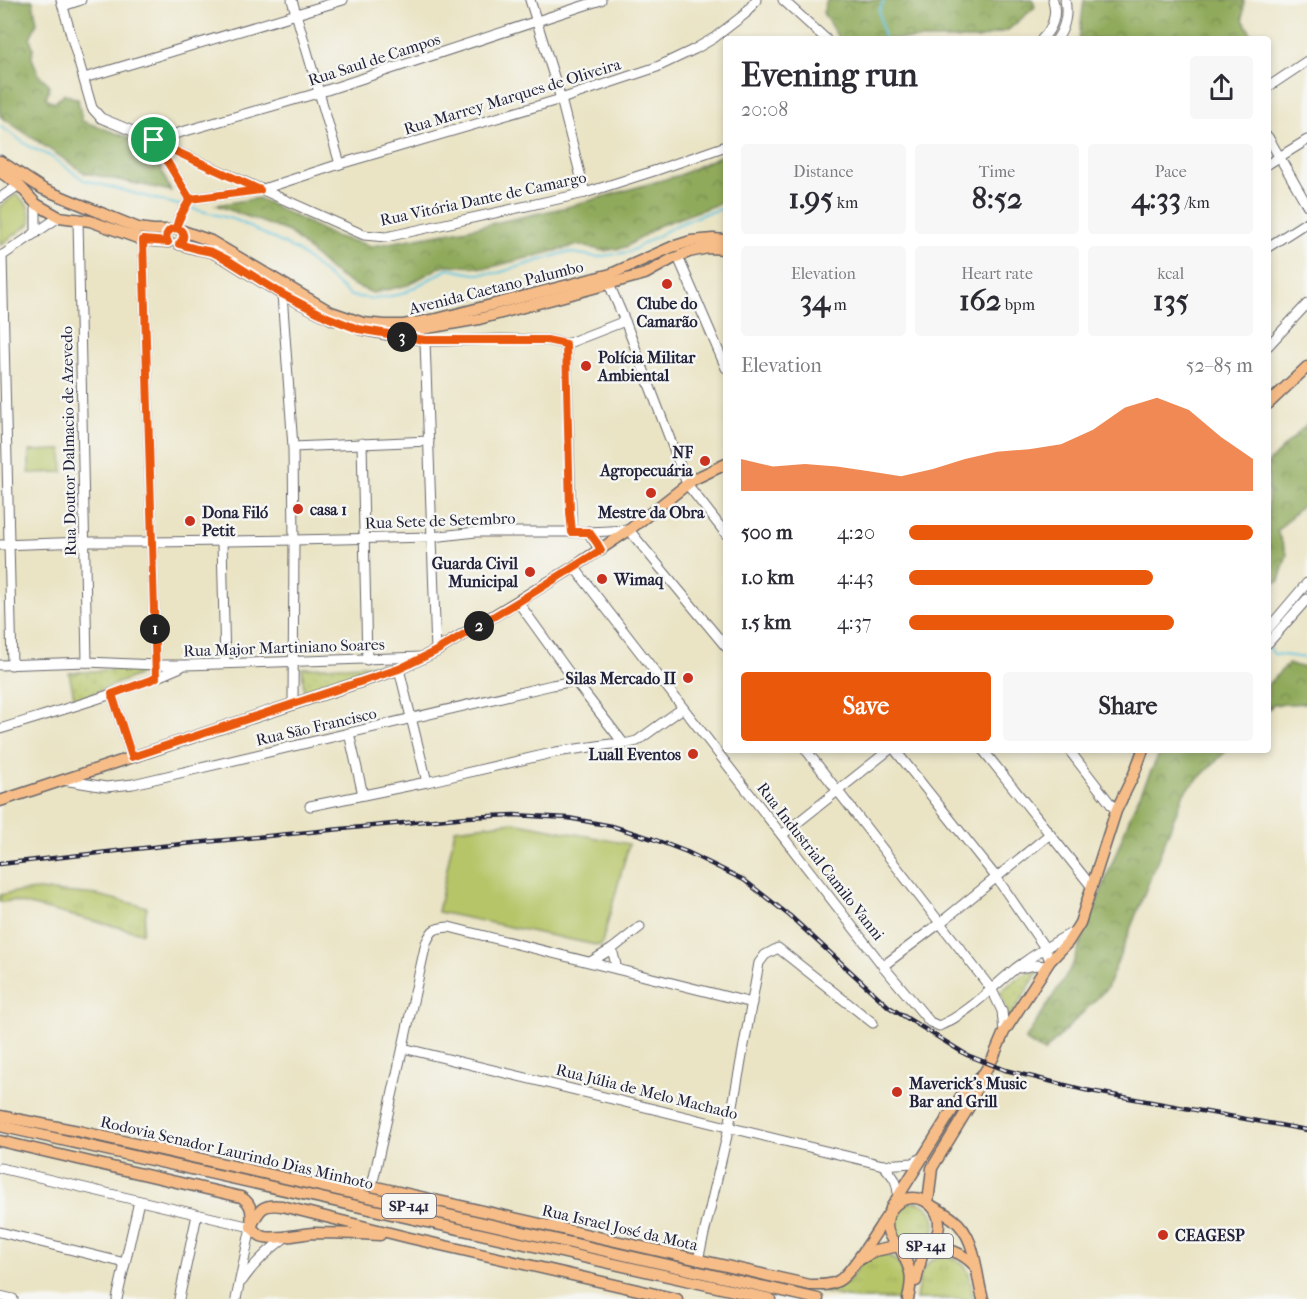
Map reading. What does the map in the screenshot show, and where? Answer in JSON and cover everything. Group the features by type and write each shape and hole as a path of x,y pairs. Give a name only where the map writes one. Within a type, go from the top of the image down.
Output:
{"main road":[{"name":"Avenida Caetano Palumbo","path":"0,161 44,189 138,228 153,230 176,226 211,241 331,312 363,323 403,325 437,319 611,274 691,241 723,240"},
{"path":"0,172 19,184 36,204 59,217"},
{"path":"36,204 38,195 44,189"},
{"name":"Avenida Caetano Palumbo","path":"59,217 90,221 143,240 174,243 212,252 282,294 327,317 358,329 386,334 479,319 645,274 689,252 708,248 723,249"},
{"path":"176,226 183,237 174,243 166,237 176,226"},
{"path":"1271,401 1307,367"},
{"path":"0,801 399,669 436,651 574,567 629,530 694,479 723,465"},
{"path":"589,532 601,550"},
{"path":"930,1204 932,1168 969,1107 1004,1032 1049,963 1068,942 1080,923 1116,811 1142,753"},
{"name":"Rua Israel José da Mota","path":"309,1184 372,1186 810,1285 830,1284 841,1280 855,1263 963,1093 984,1073"},
{"name":"Rodovia Senador Laurindo Dias Minhoto","path":"0,1116 78,1131 819,1299"},
{"name":"Rodovia Senador Laurindo Dias Minhoto","path":"0,1126 770,1299"},
{"path":"0,1141 241,1197 249,1204 252,1211 251,1227"},
{"name":"SP-141","path":"977,1268 967,1257 955,1251 926,1247 912,1250 899,1246 893,1242 888,1233 886,1223 890,1211 899,1201 919,1198 954,1219 964,1230 971,1246 977,1268 983,1299"},
{"name":"SP-141","path":"410,1238 325,1233 278,1238 263,1237 251,1227 259,1210 272,1204 677,1299"},
{"name":"SP-141","path":"910,1299 926,1247 937,1235 938,1215 930,1204"},
{"name":"Rua Israel José da Mota","path":"855,1263 875,1251 899,1246"},
{"name":"SP-141","path":"899,1246 911,1271 910,1299"}],"street":[{"path":"62,3 81,0"},
{"path":"292,0 340,164"},
{"path":"84,78 344,0"},
{"path":"530,0 561,99 585,194"},
{"name":"Rua Saul de Campos","path":"154,140 318,93 601,0"},
{"name":"Rua Marrey Marques de Oliveira","path":"188,201 260,190 561,99 657,67 714,38 745,14 756,0"},
{"path":"783,0 822,36"},
{"path":"1044,36 1051,28 1055,17 1053,0"},
{"path":"1059,36 1066,19 1065,0"},
{"name":"Rua Vitória Dante de Camargo","path":"62,3 92,108 101,118 364,235 386,237 585,194 723,147"},
{"path":"1271,85 1307,61"},
{"path":"154,140 188,201 176,226"},
{"path":"1271,162 1307,140"},
{"path":"1271,141 1307,204"},
{"path":"0,198 19,184"},
{"path":"36,204 36,233"},
{"path":"12,665 4,545 1,256 59,217"},
{"name":"Rua Doutor Dalmacio de Azevedo","path":"78,219 87,662"},
{"path":"1271,245 1307,222"},
{"path":"143,240 156,678"},
{"path":"678,257 723,361"},
{"path":"609,284 687,484 723,530"},
{"path":"282,294 293,447 293,703"},
{"path":"1271,343 1307,304"},
{"path":"386,334 425,340 547,340 566,344 625,321"},
{"path":"425,340 436,651"},
{"path":"566,344 572,532"},
{"path":"293,447 429,441"},
{"path":"362,443 366,660"},
{"path":"629,530 723,643"},
{"name":"Rua Sete de Setembro","path":"4,545 432,537 476,532 629,530"},
{"path":"222,542 225,663"},
{"name":"Rua Industrial Camilo Vanni","path":"574,567 883,966 930,1022 939,1026 951,1020 992,990"},
{"path":"1271,631 1307,583"},
{"path":"1271,631 1307,599"},
{"path":"518,602 624,744"},
{"name":"Rua Major Martiniano Soares","path":"0,665 87,662 186,665 424,657"},
{"path":"0,729 112,694 186,665"},
{"path":"399,669 427,782"},
{"name":"Rua São Francisco","path":"63,780 106,787 133,784 575,681"},
{"path":"112,694 132,757"},
{"path":"310,806 556,752 637,741 682,708"},
{"path":"349,733 363,795"},
{"path":"809,753 992,990 1002,1011 1004,1032"},
{"path":"782,835 884,753"},
{"path":"897,753 996,877 1045,948 1049,963 1015,969"},
{"path":"985,753 1092,887"},
{"path":"1071,753 1116,811"},
{"path":"883,966 1050,834"},
{"path":"372,1186 426,943 432,932 438,928 448,927 752,1003"},
{"path":"590,962 612,950 640,927"},
{"path":"992,990 1015,969 1075,931"},
{"path":"698,1260 729,1127 759,963 765,955 778,948 873,1023"},
{"path":"612,950 617,969"},
{"name":"Rua Júlia de Melo Machado","path":"403,1048 883,1165 913,1163 923,1157"},
{"path":"883,1165 898,1185 898,1198"},
{"path":"0,1168 251,1227 236,1299"},
{"path":"117,1299 139,1201"},
{"path":"179,1299 197,1215"},
{"path":"0,1232 125,1263"},
{"path":"239,1285 249,1270 270,1249 288,1236"},
{"path":"0,1296 13,1299"}],"green space":[{"path":"0,0 33,1 37,23 30,38 33,48 32,58 39,75 49,84 46,98 54,103 64,94 78,99 82,121 150,145 171,191 85,173 0,116"},
{"path":"827,0 1033,0 1035,7 1008,30 988,36 837,36 823,13"},
{"path":"1084,0 1244,0 1243,19 1252,36 1079,36"},
{"path":"723,154 723,202 658,226 626,247 604,251 579,245 487,268 449,265 438,268 408,285 373,293 351,284 330,270 289,232 216,205 258,198 334,236 372,246 468,229 567,207 680,175"},
{"path":"17,194 28,206 31,223 0,245 0,206"},
{"path":"1307,424 1307,501 1277,531 1287,554 1279,581 1271,584 1271,460"},
{"path":"62,450 63,472 29,473 29,451"},
{"path":"385,664 384,668 304,692 302,668"},
{"path":"1288,664 1307,668 1307,703 1271,707 1271,681"},
{"path":"148,667 150,670 75,701 69,673"},
{"path":"1160,753 1224,753 1184,793 1107,988 1044,1052 1025,1040 1072,966 1133,809"},
{"path":"513,822 629,844 601,946 438,912 455,829"},
{"path":"39,890 97,895 147,907 142,933 13,901 0,902 0,895"},
{"path":"1039,970 1008,1021 1007,1009 1000,992 1023,975"},
{"path":"913,1202 922,1203 929,1208 934,1215 934,1233 929,1240 922,1245 913,1246 904,1245 897,1240 892,1233 891,1224 892,1215 897,1208 904,1203"},
{"path":"885,1254 901,1267 903,1285 901,1299 857,1299 821,1292 847,1283 862,1262 873,1256"},
{"path":"937,1257 955,1259 966,1268 971,1281 973,1299 916,1299 923,1270"}],"waterway":[{"path":"883,36 879,11 884,0"},
{"path":"0,126 30,147 50,156 84,180 182,206"},
{"path":"190,208 236,220 298,251 351,296 374,299 402,294 448,269 475,274 498,273 567,252 597,257 629,252 675,226 723,209"},
{"path":"1271,650 1274,654 1307,658"}],"railway":[{"path":"0,864 467,817 514,815 568,818 612,826 687,852 744,880 790,916 889,1007 967,1055 1005,1070 1085,1090 1307,1130"}],"place":[{"name":"Clube do Camarão","path":"667,284"},
{"name":"Polícia Militar Ambiental","path":"586,366"},
{"name":"NF Agropecuária","path":"705,461"},
{"name":"Mestre da Obra","path":"651,493"},
{"name":"casa 1","path":"298,509"},
{"name":"Dona Filó Petit","path":"190,521"},
{"name":"Guarda Civil Municipal","path":"530,572"},
{"name":"Wimaq","path":"602,579"},
{"name":"Silas Mercado II","path":"688,678"},
{"name":"Luall Eventos","path":"693,754"},
{"name":"Maverick's Music Bar and Grill","path":"897,1092"},
{"name":"CEAGESP","path":"1163,1235"}],"route":[{"path":"154,140 190,199 176,228 168,232 166,237 168,242 143,240 156,678 112,694 132,757 399,669 436,651 601,550 589,532 572,532 566,344 547,340 425,340 358,329 327,317 282,294 212,252 179,244 183,240 183,235 176,228 179,218 190,199 260,190 154,140"}]}
